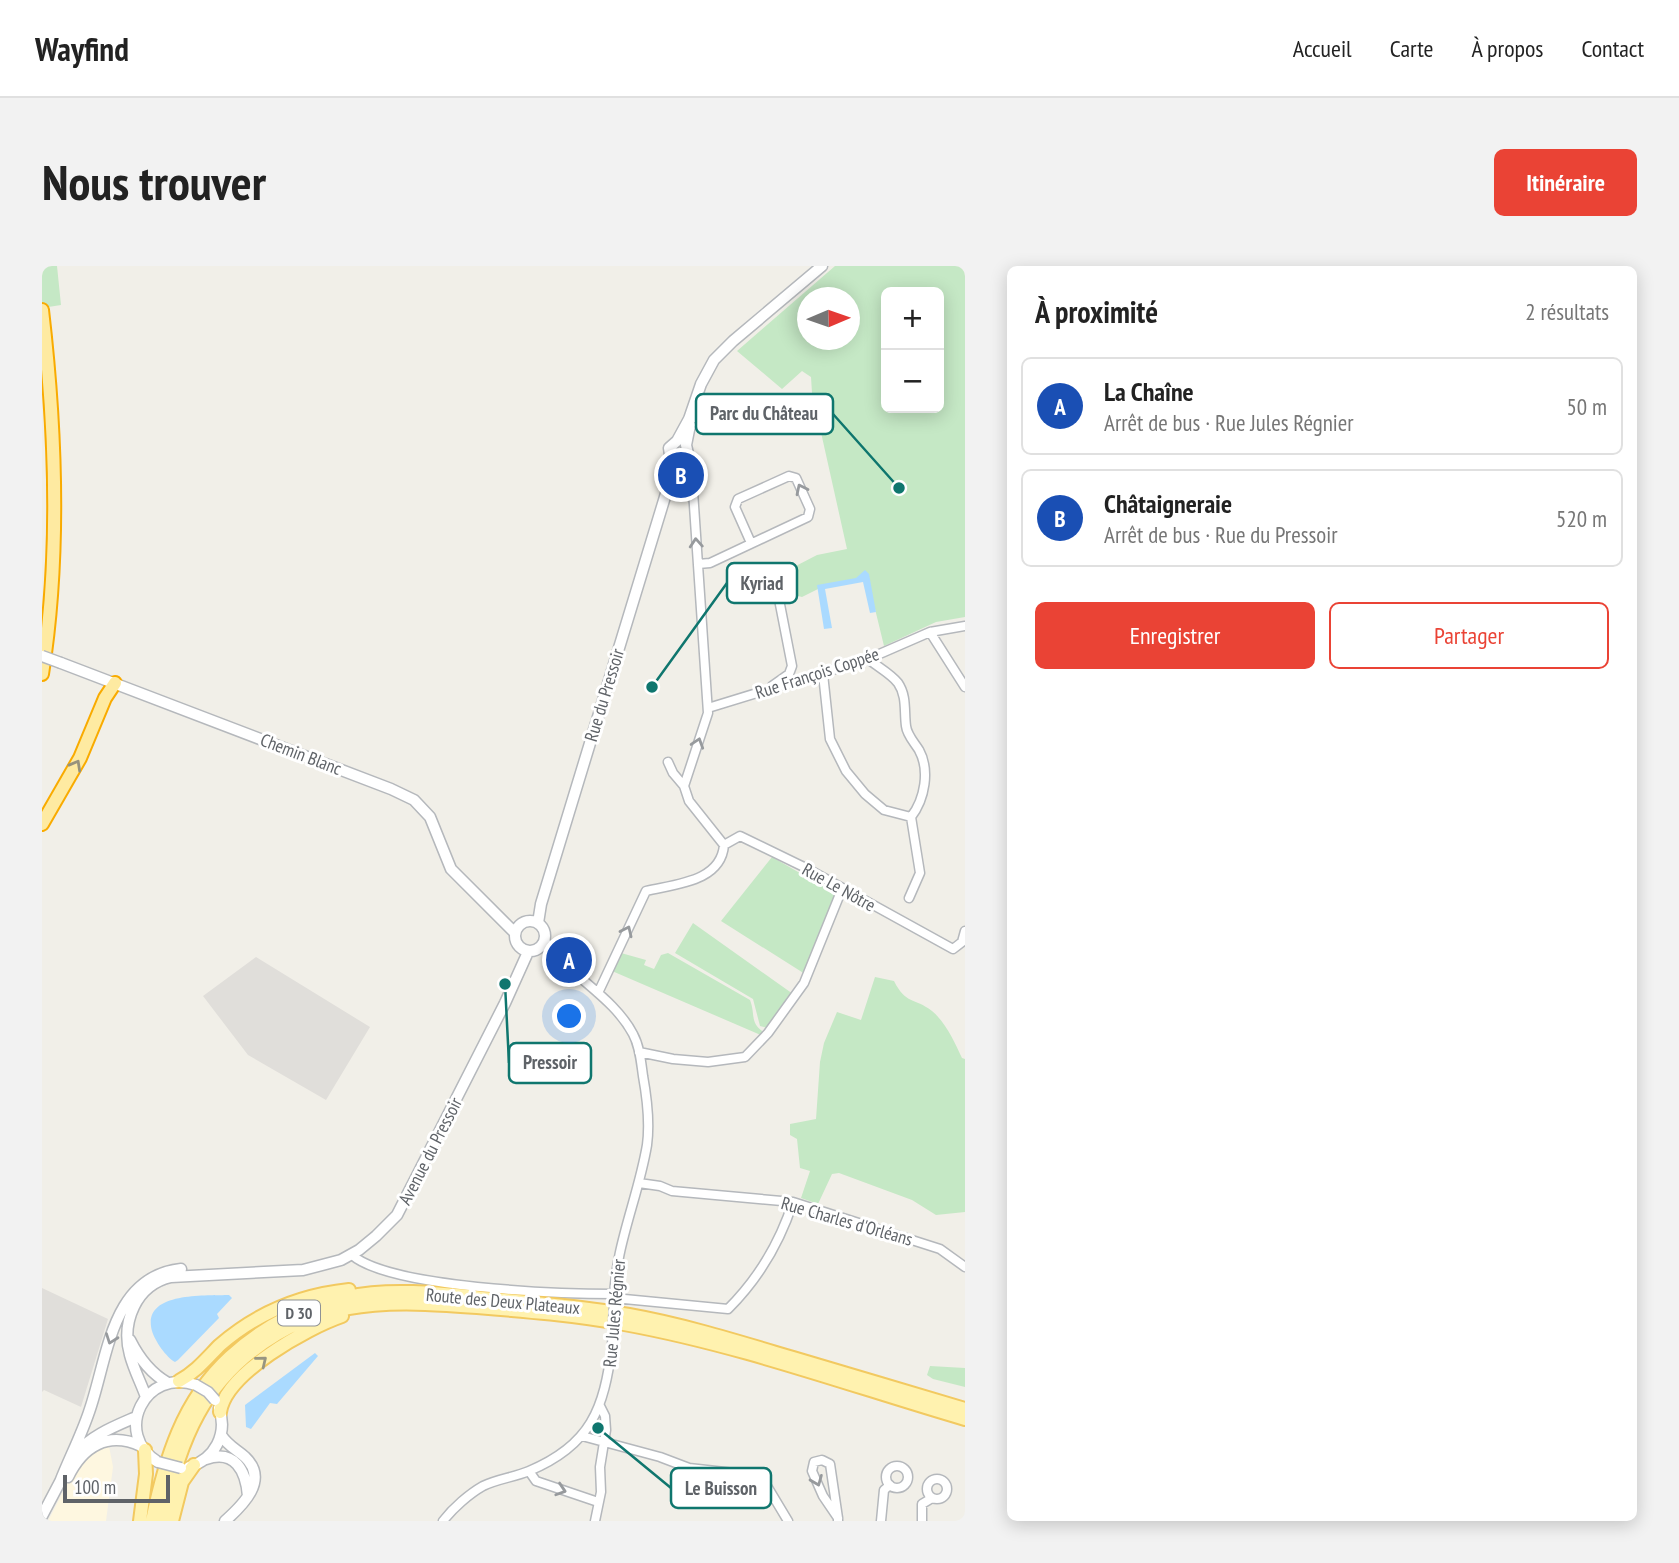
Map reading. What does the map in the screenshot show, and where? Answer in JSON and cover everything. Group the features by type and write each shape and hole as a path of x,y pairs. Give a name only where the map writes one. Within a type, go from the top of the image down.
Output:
{"highway":[{"path":"42,310 51,409 54,492 51,574 42,674"},
{"path":"42,824 80,758 105,698 115,683"}],"main road":[{"path":"174,1382 195,1371 221,1344 261,1316 304,1298 366,1288 411,1288 426,1293"},
{"name":"Route des Deux Plateaux","path":"152,1521 164,1468 184,1418 213,1375 249,1341 270,1327 319,1304 369,1293 426,1293 591,1309 657,1321 711,1334 965,1409"},
{"name":"Route des Deux Plateaux","path":"162,1521 182,1445 199,1411 235,1366 276,1334 325,1313 370,1304 404,1302 585,1317 678,1335 965,1419"},
{"path":"218,1406 233,1386 269,1355 308,1330 328,1321 370,1310 407,1308 485,1313 502,1309"},
{"path":"140,1521 146,1474 143,1448"},
{"path":"172,1521 182,1482 193,1464"}],"street":[{"path":"684,459 688,451 682,443 701,384 714,360 822,266"},
{"path":"690,418 750,426"},
{"name":"Rue du Pressoir","path":"525,925 541,904 668,487 671,457 669,449 682,443"},
{"path":"671,457 684,459"},
{"path":"684,459 692,476 708,708 684,786"},
{"name":"Rue du Pressoir","path":"668,487 684,459"},
{"path":"698,564 710,563 808,517 810,509 796,478 789,476 738,499 735,507 751,543"},
{"path":"766,690 789,674 792,666 776,584"},
{"name":"Rue François Coppée","path":"708,708 869,659 930,632 965,626"},
{"path":"930,632 965,687"},
{"name":"Chemin Blanc","path":"42,656 379,784 414,800 430,817 451,869 504,922 525,925"},
{"path":"869,659 897,680 903,690 906,728 924,764 923,788 918,808 911,817 920,873 909,898"},
{"path":"823,674 830,739 846,771 865,794 884,810 911,817"},
{"path":"598,993 646,891 699,878 712,871 720,862 724,845 689,801 684,786 668,762"},
{"name":"Rue Le Nôtre","path":"724,845 740,836 808,869 953,949 962,942 965,930"},
{"path":"639,1052 708,1062 746,1057 768,1033 804,983 842,889"},
{"path":"524,950 543,944 545,931 525,925"},
{"name":"Avenue du Pressoir","path":"129,1338 130,1316 135,1303 142,1293 157,1282 179,1276 303,1270 341,1261 361,1249 397,1215 521,967 524,950 514,938 525,925"},
{"name":"Rue Jules Régnier","path":"443,1521 449,1513 484,1486 529,1471 564,1453 582,1436 600,1406 610,1369 614,1298 622,1241 639,1183 647,1142 648,1118 639,1052 627,1025 598,993 543,944"},
{"name":"Rue Charles d'Orléans","path":"639,1183 672,1191 793,1202 940,1249 965,1267"},
{"path":"352,1255 371,1267 416,1278 727,1309 742,1294 779,1239 793,1202"},
{"path":"361,1249 371,1267"},
{"name":"Avenue du Pressoir","path":"60,1482 89,1412 104,1359 129,1297 149,1278 164,1271 223,1268 240,1272"},
{"path":"129,1338 155,1376 196,1385 208,1392 218,1406 221,1435 251,1467 254,1487 225,1521"},
{"path":"129,1338 129,1353 146,1397"},
{"path":"143,1448 136,1432 136,1417 146,1397 157,1387 174,1382"},
{"path":"596,1521 601,1492 600,1467 605,1416 600,1406"},
{"path":"42,1516 74,1455 86,1442 136,1417"},
{"path":"193,1464 215,1449 221,1435"},
{"path":"582,1436 660,1457 689,1468 761,1476 788,1521"},
{"path":"46,1521 71,1469 89,1448 108,1440 131,1441 163,1465 193,1464 221,1457 229,1459 240,1466 247,1480 248,1497"},
{"path":"822,1460 830,1464 838,1520 812,1471 814,1462 822,1460"},
{"path":"529,1471 536,1481 598,1502"},
{"path":"881,1521 884,1490 890,1485"},
{"path":"922,1521 922,1504 932,1498"}],"shaded area":[{"path":"256,957 370,1027 326,1100 248,1055 203,996"},
{"path":"42,1288 108,1319 81,1407 44,1390 42,1392"},
{"path":"98,1445 109,1446 113,1467 106,1521 48,1521 79,1461"}],"green space":[{"path":"42,266 57,266 61,305 42,308"},
{"path":"835,266 965,266 965,617 936,622 884,646 868,580 822,587 802,597 772,589 763,583 817,555 847,549 820,428 814,425 811,377 802,371 782,389 737,351 797,299 797,350 860,350 860,287 811,287"},
{"path":"772,857 833,892 836,897 805,974 721,921"},
{"path":"693,923 793,994 768,1028 760,1026 753,999 675,953"},
{"path":"621,953 646,960 644,965 654,969 661,955 668,953 750,1000 755,1022 765,1033 763,1036 612,971"},
{"path":"875,977 894,981 902,994 932,1011 946,1027 965,1059 965,1212 936,1215 912,1200 839,1173 832,1174 818,1204 801,1198 810,1171 800,1168 797,1139 790,1135 790,1124 816,1119 824,1043 837,1012 861,1020"},
{"path":"930,1366 965,1368 965,1387 933,1379 927,1375"}],"water":[{"path":"865,570 869,574 876,612 870,613 863,582 825,589 832,628 824,629 817,585 856,578"},
{"path":"229,1295 232,1298 217,1314 219,1318 178,1360 175,1362 158,1344 152,1331 151,1318 156,1309 165,1302 192,1296"},
{"path":"315,1353 318,1356 277,1404 270,1403 251,1429 246,1427 245,1405"}],"place":[{"name":"Châtaigneraie","path":"681,475"},
{"name":"Parc du Château","path":"899,488"},
{"name":"Kyriad","path":"652,687"},
{"name":"La Chaîne","path":"569,960"},
{"name":"Pressoir","path":"505,984"},
{"name":"Le Buisson","path":"598,1428"}]}
